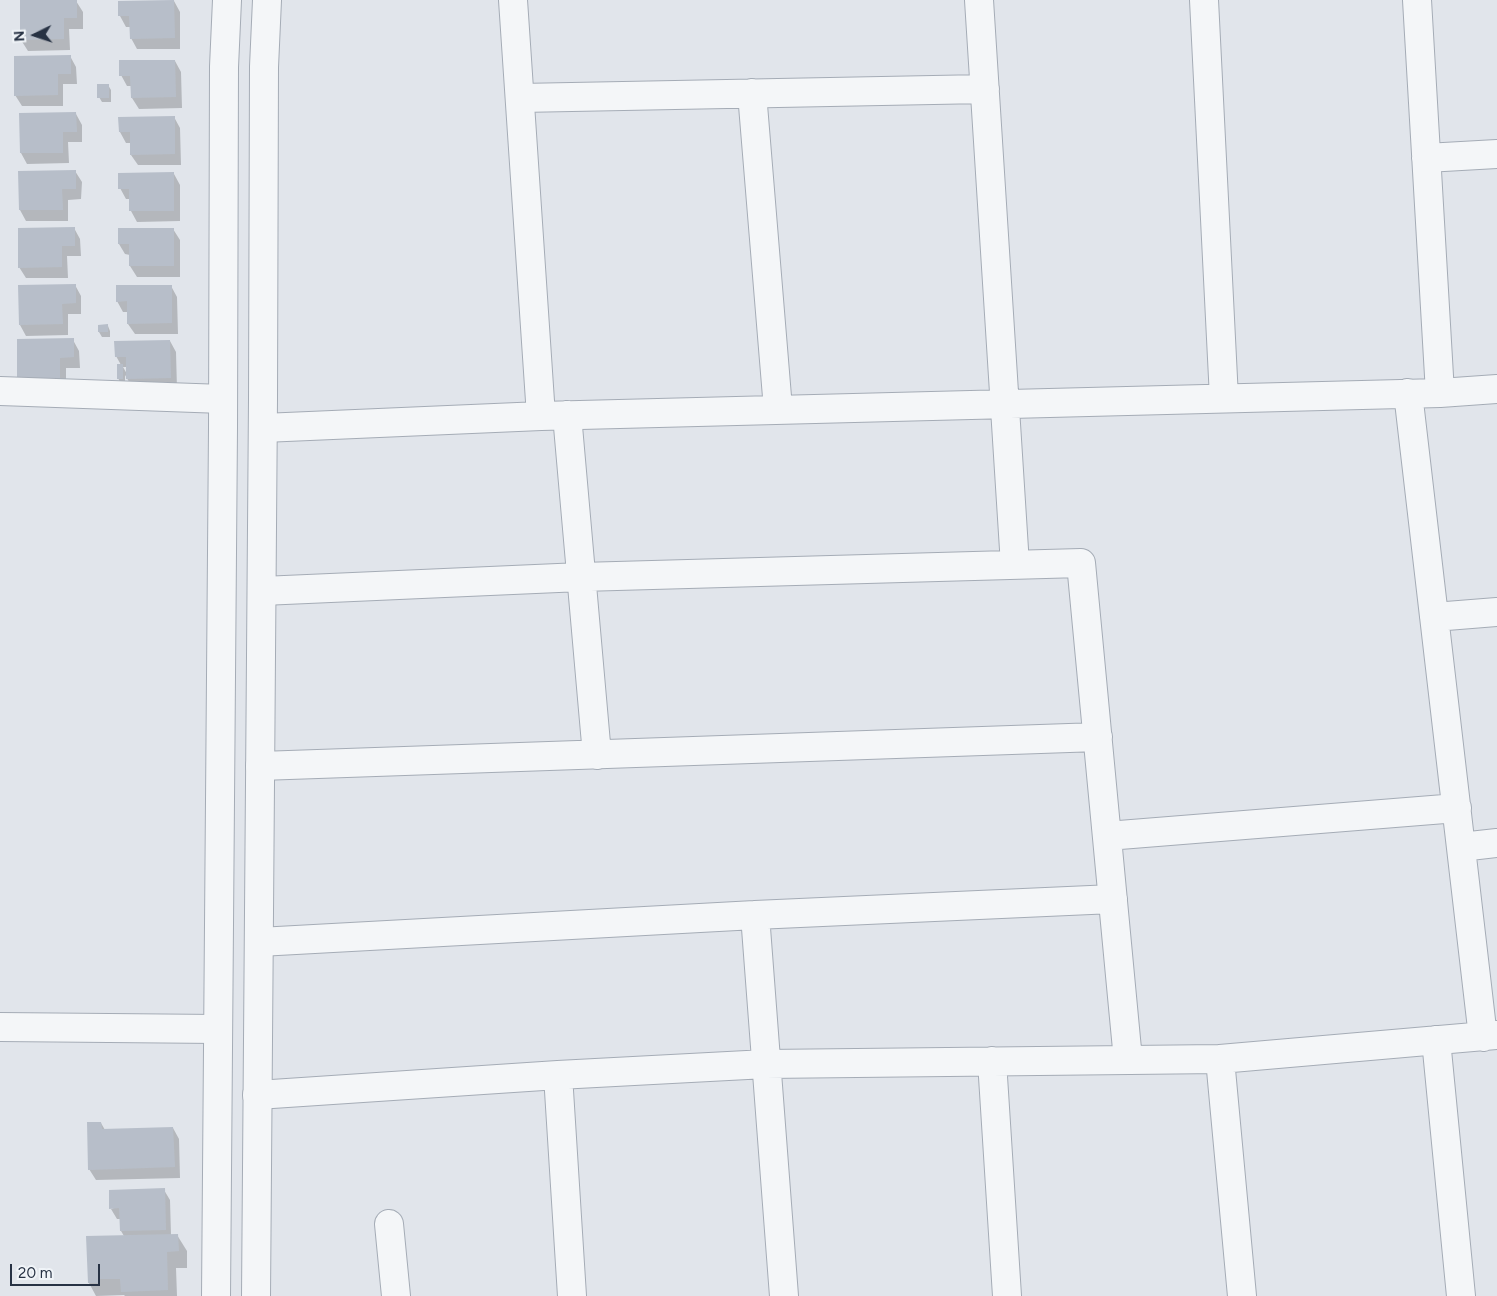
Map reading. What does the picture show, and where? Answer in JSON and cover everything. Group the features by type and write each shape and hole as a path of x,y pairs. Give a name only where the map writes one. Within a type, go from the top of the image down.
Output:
{"street":[{"path":"216,1296 226,0"},
{"path":"256,1296 264,67 267,0"},
{"path":"513,0 520,98 554,415 582,577 597,755"},
{"path":"979,0 1015,565"},
{"path":"1204,0 1224,398"},
{"path":"1417,0 1440,393"},
{"path":"520,98 985,89"},
{"path":"752,93 778,409"},
{"path":"1426,158 1497,154"},
{"path":"263,428 554,415 1440,393 1497,389"},
{"path":"0,391 223,399"},
{"path":"257,1095 558,1075 766,1064 1220,1059 1490,1036 1461,846 1408,393"},
{"path":"262,591 582,577 1081,563 1128,1060"},
{"path":"1434,617 1497,612"},
{"path":"260,766 1098,737"},
{"path":"1107,836 1457,808"},
{"path":"1461,846 1497,844"},
{"path":"259,942 754,915 1113,899"},
{"path":"754,915 784,1296"},
{"path":"0,1027 218,1028"},
{"path":"1436,1040 1461,1296"},
{"path":"1220,1059 1242,1296"},
{"path":"992,1061 1007,1296"},
{"path":"558,1075 572,1296"},
{"path":"389,1224 396,1296"}],"building":[{"path":"20,0 77,0 77,18 64,18 64,39 20,40"},
{"path":"174,0 175,38 130,39 129,16 118,16 118,1"},
{"path":"71,55 71,74 58,74 58,95 14,96 14,56"},
{"path":"119,60 175,60 176,97 131,98 130,76 119,76"},
{"path":"97,84 109,84 109,98 97,98"},
{"path":"76,112 77,132 63,132 63,153 20,153 19,113"},
{"path":"175,116 175,154 130,155 130,132 119,132 118,117"},
{"path":"76,170 76,189 62,189 63,210 19,210 18,171"},
{"path":"174,172 174,211 129,211 129,189 118,189 118,173"},
{"path":"75,227 75,246 62,246 62,267 18,268 18,228"},
{"path":"118,228 174,228 174,266 129,266 129,244 118,244"},
{"path":"76,284 76,303 62,304 63,324 19,325 18,285"},
{"path":"116,285 172,285 172,323 127,324 127,301 116,302"},
{"path":"108,324 108,332 98,332 98,325"},
{"path":"74,338 74,357 60,358 60,379 17,379 17,339"},
{"path":"170,340 171,378 126,379 126,357 115,357 114,341"},
{"path":"117,364 123,364 123,379 117,379"},
{"path":"87,1122 101,1122 102,1129 173,1127 175,1167 88,1170"},
{"path":"165,1188 166,1230 120,1231 119,1208 109,1209 109,1190"},
{"path":"178,1234 179,1251 167,1252 168,1290 121,1292 120,1279 100,1279 100,1283 88,1283 86,1236"}]}
